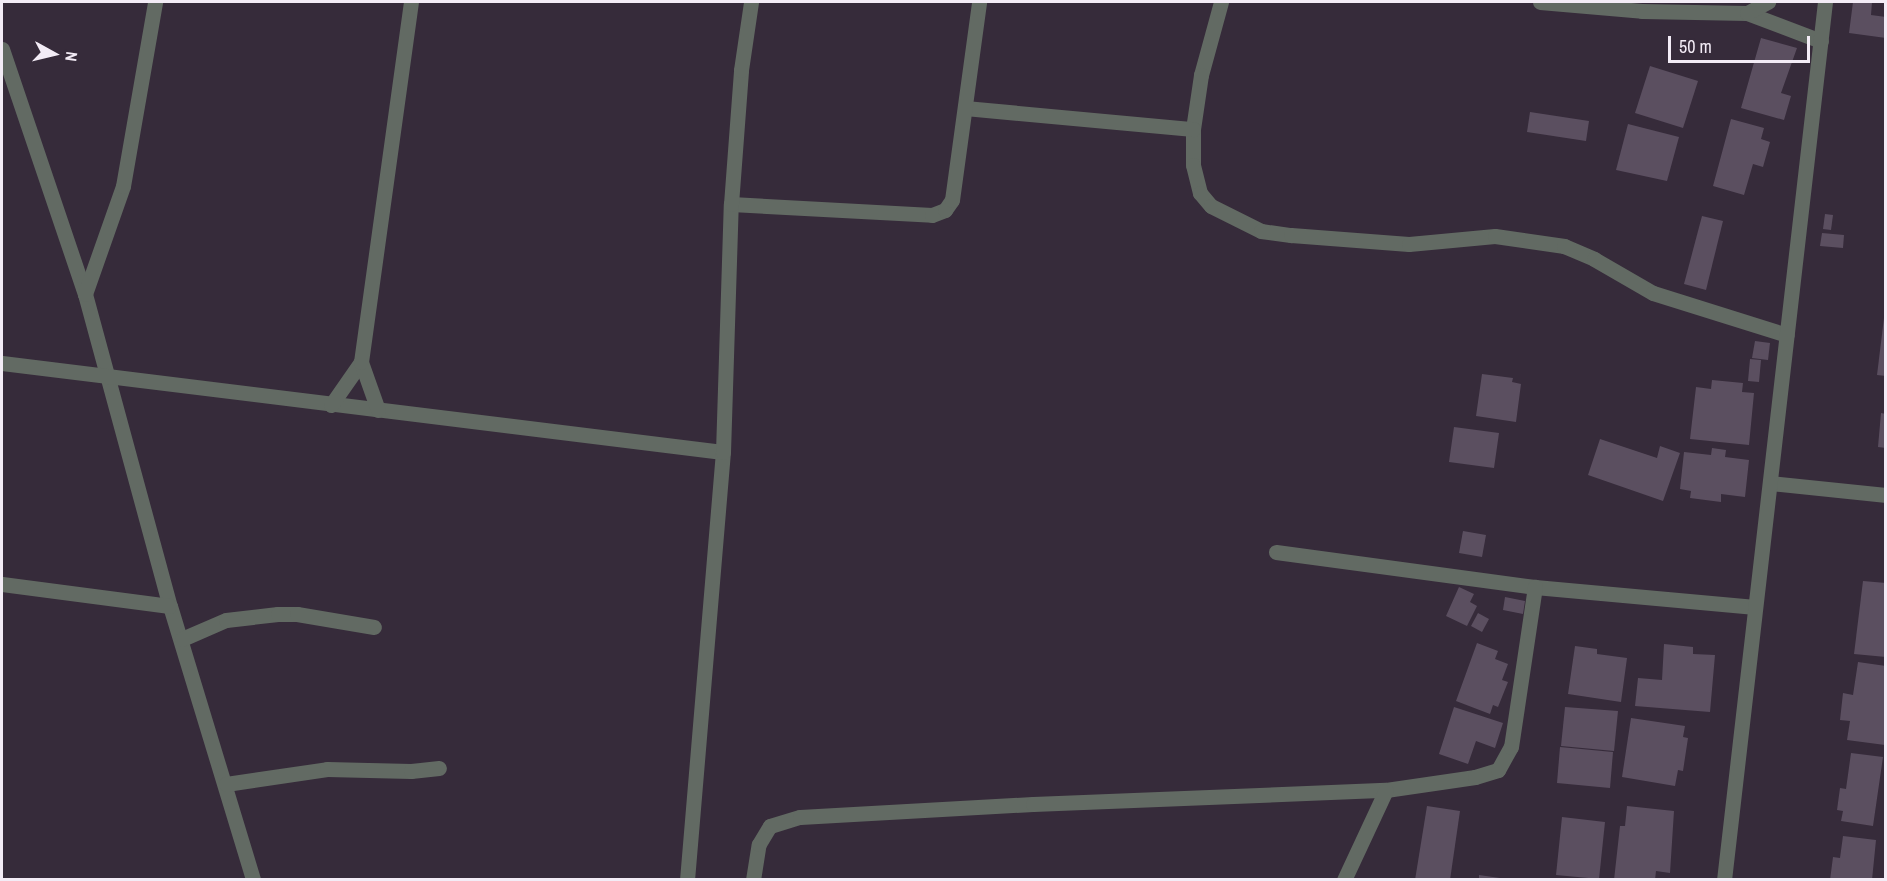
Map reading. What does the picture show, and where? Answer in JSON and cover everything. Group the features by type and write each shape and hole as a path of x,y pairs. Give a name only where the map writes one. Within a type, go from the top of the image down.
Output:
{"street":[{"path":"85,294 123,186 155,2"},
{"path":"378,410 362,362 411,2"},
{"path":"687,879 723,452 731,204 741,70 751,2"},
{"path":"731,204 932,215 945,210 952,200 979,2"},
{"path":"1221,2 1201,75 1193,129 1192,165 1200,193 1210,206 1261,231 1409,244 1495,236 1564,246 1594,259 1653,293 1787,335"},
{"path":"1540,2 1642,11 1747,13 1821,41"},
{"path":"1747,13 1768,2"},
{"path":"1724,879 1825,2"},
{"path":"2,49 85,294 170,606 182,639 253,879"},
{"path":"964,108 1193,129"},
{"path":"331,405 362,362"},
{"path":"2,363 723,452"},
{"path":"1770,483 1886,495"},
{"path":"1276,552 1535,587 1755,607"},
{"path":"2,584 170,606"},
{"path":"753,879 759,844 770,826 800,817 1044,803 1386,790 1475,777 1498,770 1511,747 1535,587"},
{"path":"182,639 226,620 278,614 297,614 374,627"},
{"path":"226,784 327,770 411,771 439,768"},
{"path":"1344,879 1386,790"}],"building":[{"path":"1853,2 1872,2 1871,15 1886,17 1886,38 1849,33"},
{"path":"1761,38 1797,48 1781,93 1791,96 1784,120 1741,108"},
{"path":"1650,66 1698,81 1683,128 1635,113"},
{"path":"1530,112 1589,121 1586,141 1527,132"},
{"path":"1731,119 1764,128 1761,139 1770,142 1763,167 1753,164 1744,195 1713,186"},
{"path":"1628,124 1679,137 1667,181 1616,170"},
{"path":"1825,214 1833,215 1831,230 1823,229"},
{"path":"1702,216 1723,221 1706,290 1684,284"},
{"path":"1822,233 1844,235 1843,248 1820,246"},
{"path":"1884,318 1886,318 1886,376 1877,375"},
{"path":"1755,341 1770,343 1768,360 1752,358"},
{"path":"1750,359 1761,360 1759,382 1748,381"},
{"path":"1482,374 1513,378 1512,382 1521,384 1516,422 1476,416"},
{"path":"1712,380 1743,383 1742,392 1754,393 1749,445 1690,439 1696,387 1711,389"},
{"path":"1881,413 1886,414 1886,448 1878,447"},
{"path":"1454,427 1499,433 1494,468 1449,462"},
{"path":"1600,439 1657,458 1660,446 1680,453 1663,501 1588,475"},
{"path":"1712,448 1726,450 1725,457 1749,460 1745,497 1721,494 1721,502 1690,498 1691,491 1680,489 1684,452 1711,455"},
{"path":"1463,531 1486,535 1482,557 1459,553"},
{"path":"1863,581 1886,583 1886,657 1854,654"},
{"path":"1459,587 1474,594 1470,602 1477,606 1467,626 1446,616"},
{"path":"1505,597 1525,601 1523,614 1503,610"},
{"path":"1478,613 1489,619 1482,632 1471,626"},
{"path":"1477,643 1498,651 1495,659 1508,664 1502,680 1508,682 1498,707 1493,705 1490,714 1456,701"},
{"path":"1664,644 1693,647 1693,654 1715,655 1710,712 1635,706 1638,678 1662,680"},
{"path":"1575,646 1597,649 1597,654 1627,658 1621,702 1568,694"},
{"path":"1858,662 1886,666 1885,745 1847,740 1850,721 1840,720 1843,693 1853,695"},
{"path":"1454,707 1503,723 1495,748 1476,741 1468,764 1439,754"},
{"path":"1565,707 1618,711 1614,751 1561,746"},
{"path":"1631,718 1685,726 1683,737 1688,738 1683,771 1678,770 1675,786 1622,777"},
{"path":"1560,747 1613,752 1610,788 1557,783"},
{"path":"1851,753 1883,757 1873,826 1841,821 1843,811 1837,810 1840,788 1846,789"},
{"path":"1427,806 1460,811 1450,880 1415,880"},
{"path":"1627,806 1674,811 1670,873 1656,871 1655,880 1614,880 1620,826 1625,826"},
{"path":"1562,817 1605,822 1599,879 1556,875"},
{"path":"1843,836 1876,840 1872,880 1830,880 1833,857 1840,858"},
{"path":"1479,875 1500,878 1500,880 1479,880"}]}
